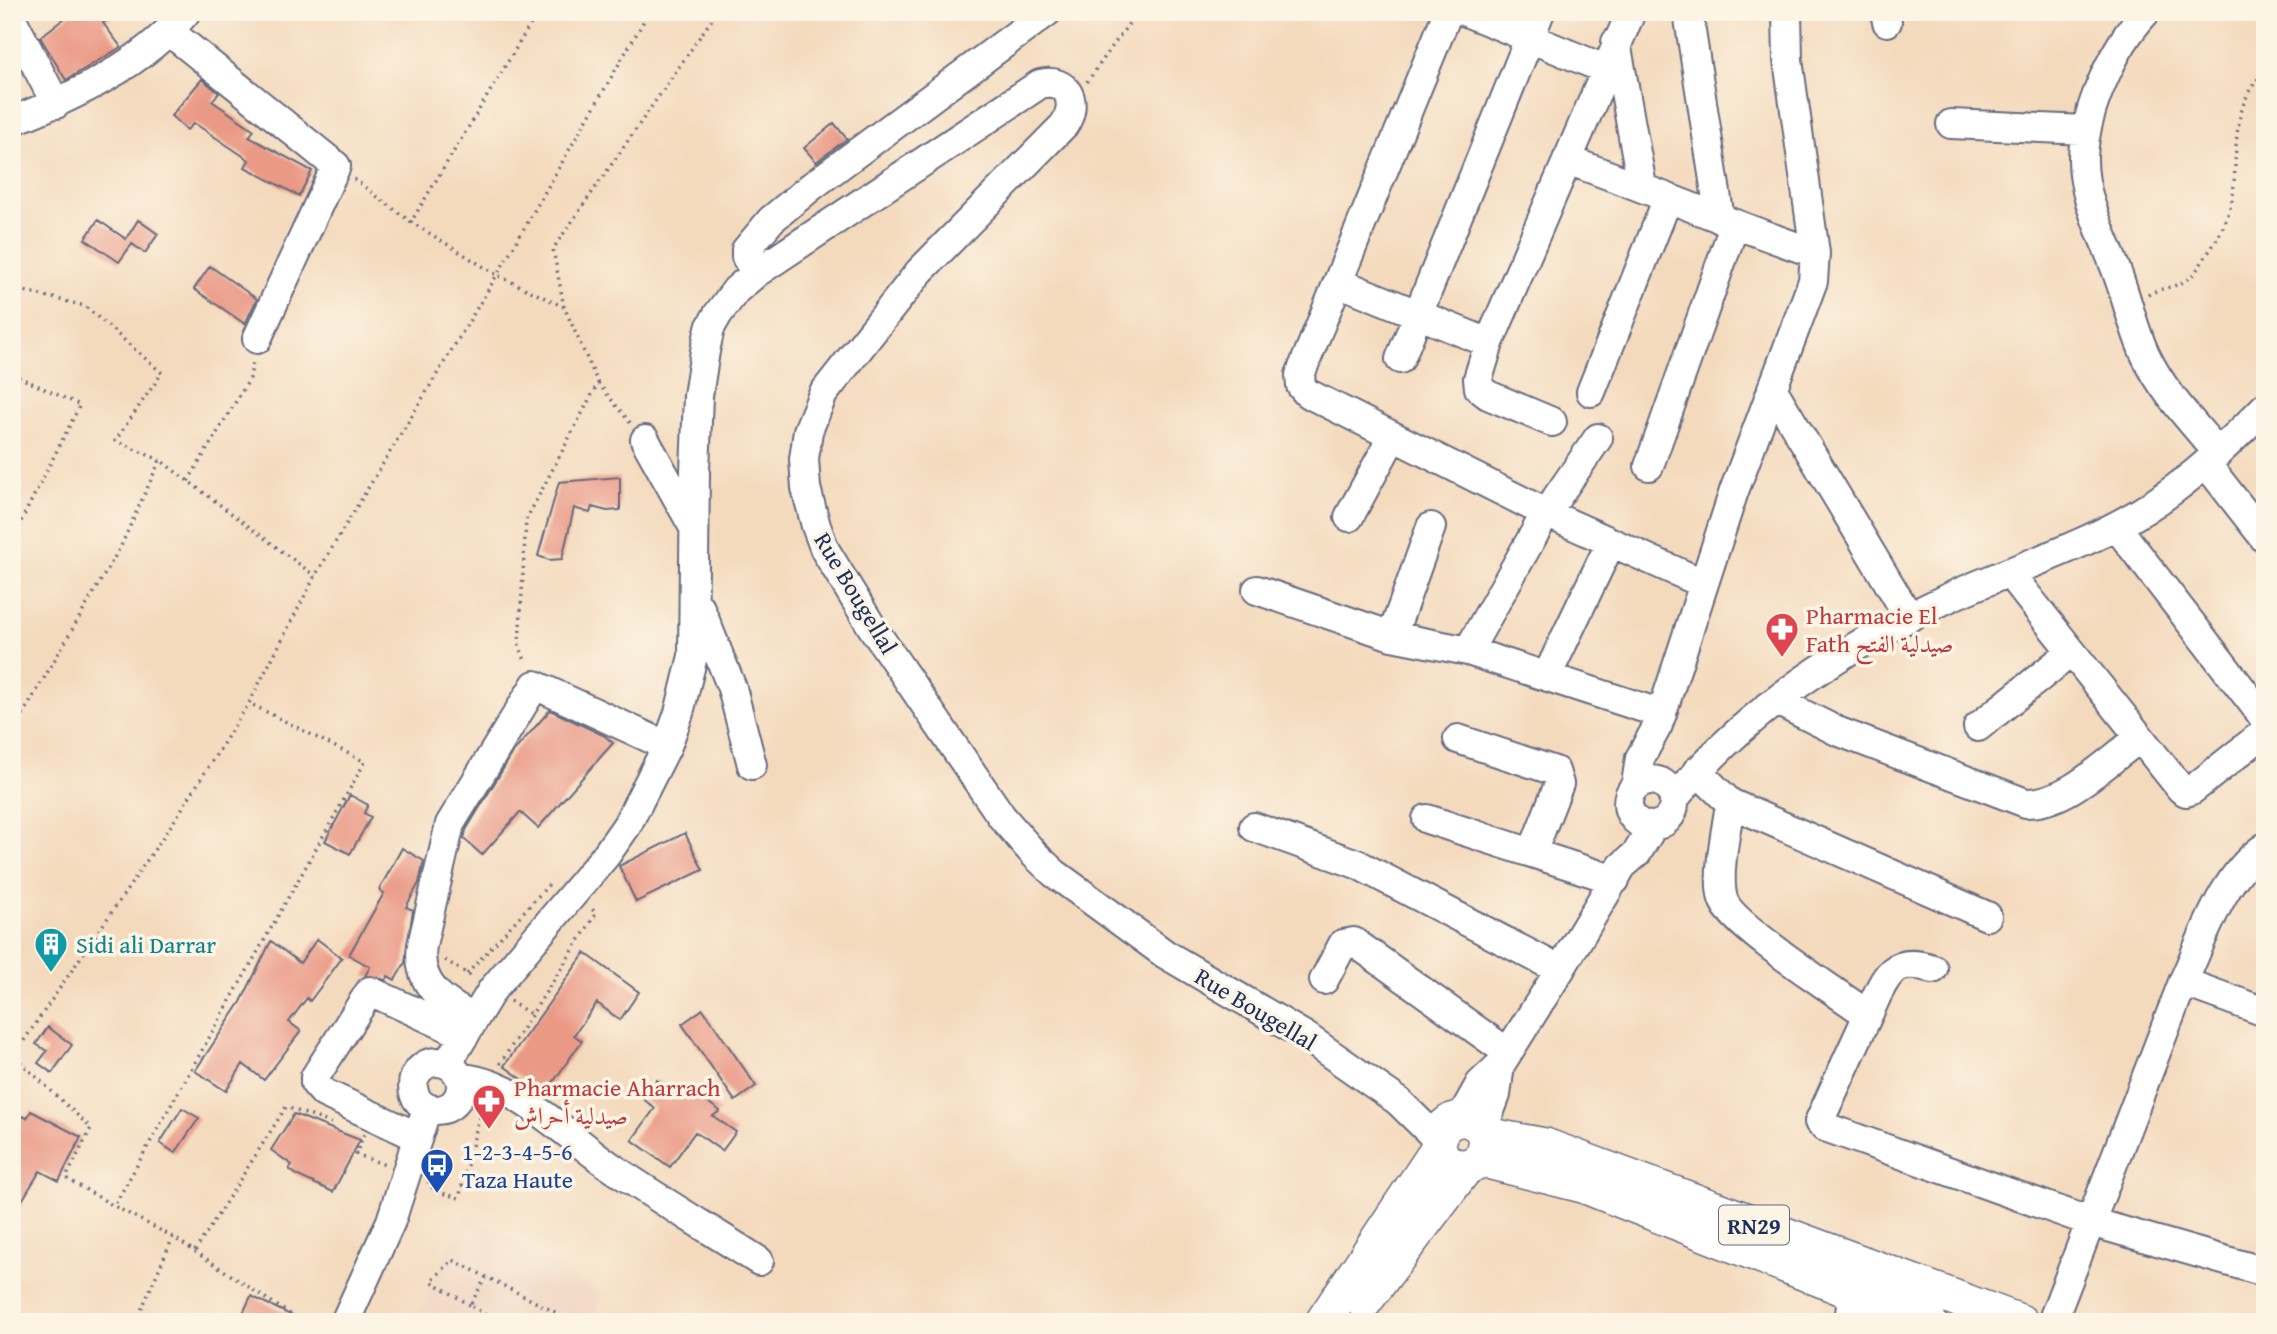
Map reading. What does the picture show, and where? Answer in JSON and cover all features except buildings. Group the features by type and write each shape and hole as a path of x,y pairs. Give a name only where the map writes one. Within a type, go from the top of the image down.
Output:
{"main road":[{"name":"RN29","path":"1463,1139 1928,1322"},
{"path":"1323,1322 1463,1139"},
{"path":"1350,1322 1392,1261 1463,1139"},
{"name":"RN29","path":"1852,1293 2020,1322"}],"street":[{"path":"764,268 746,257 746,250 771,220 812,186 1047,12"},
{"path":"1448,12 1300,375 1301,386 1307,393 1546,513 1702,583"},
{"path":"1466,12 1535,25 1605,69"},
{"path":"1552,422 1488,395 1479,387 1478,379 1489,343 1631,12"},
{"path":"1649,466 1727,222 1688,12"},
{"path":"1641,820 1628,798 1636,784 1640,758 1660,719 1702,583 1813,281 1815,253 1788,60 1787,12"},
{"path":"2146,12 2133,26 2110,63 2086,130 2083,158 2087,192 2146,356 2265,539"},
{"path":"12,19 56,104"},
{"path":"12,121 56,104 119,67 178,22 336,166 257,339"},
{"path":"1399,359 1535,25"},
{"path":"1616,42 1642,186"},
{"path":"759,1261 609,1165 506,1091 489,1083 453,1071 429,1064 415,1076 415,1095 427,1108 440,1110 451,1106 459,1096 453,1071 470,1026 519,957 577,890 627,825 667,746 693,656 696,594 693,526 698,396 710,328 725,302 764,268 1040,84 1054,83 1063,86 1073,103"},
{"name":"Rue Bougellal","path":"1073,103 1071,114 1064,125 920,271 823,394 808,431 804,458 806,488 825,550 872,627 1002,817 1054,873 1165,954 1305,1036 1398,1101 1463,1139"},
{"path":"1951,124 2086,130"},
{"path":"1567,160 1815,253"},
{"path":"1591,392 1668,198"},
{"path":"1338,282 1489,343"},
{"path":"1772,388 1909,617"},
{"path":"1670,792 1697,771 1735,733 1837,658 1909,617 2116,526 2213,459 2265,407"},
{"path":"1349,517 1393,436"},
{"path":"1468,651 1546,513 1598,438"},
{"path":"645,440 693,526"},
{"path":"2116,526 2265,719"},
{"path":"1392,636 1431,527"},
{"path":"1547,676 1611,542"},
{"path":"2009,573 2186,792 2265,732"},
{"path":"1257,590 1392,636 1468,651 1547,676 1660,719"},
{"path":"696,594 732,688 752,765"},
{"path":"1978,727 2071,652"},
{"path":"470,1026 428,984 420,963 422,944 450,824 536,685 667,746"},
{"path":"1777,701 1837,731 2026,803 2042,803 2065,792 2140,738"},
{"path":"1641,820 1667,820 1674,806 1660,719"},
{"path":"1458,739 1555,771 1559,784 1532,853"},
{"path":"1697,771 1730,803 1987,916"},
{"path":"1636,784 1651,779 1670,792"},
{"path":"1730,803 1722,883 1726,907 1749,929 1868,1015"},
{"path":"1427,818 1532,853 1618,873"},
{"path":"1463,1139 1496,1095 1503,1058 1618,873 1621,847 1641,820"},
{"path":"1254,827 1357,864 1560,970"},
{"path":"2052,1322 2183,982 2224,895 2253,855 2265,847"},
{"path":"1324,980 1339,948 1348,941 1354,942 1503,1058"},
{"path":"1933,969 1914,963 1902,963 1886,977 1819,1122 1825,1127 2091,1222 2265,1272"},
{"path":"2183,982 2265,1012"},
{"path":"418,1138 362,1127 324,1093 315,1083 315,1077 365,994 375,991 470,1026"},
{"path":"345,1322 374,1265 427,1108"}],"path":[{"path":"411,222 538,12"},
{"path":"302,1322 173,1237 66,1178 92,1128 14,1058 176,817 248,703 315,576 497,275 649,12"},
{"path":"645,440 598,383 564,307 553,250 717,12"},
{"path":"1073,103 1137,12"},
{"path":"2132,315 2150,294 2188,279 2213,246 2225,222 2233,196 2236,137 2243,103 2254,82 2265,72"},
{"path":"336,166 411,222 497,275 564,307"},
{"path":"12,288 85,306 162,373 116,441 159,460 315,576"},
{"path":"188,481 250,378 257,339"},
{"path":"12,374 80,405 12,539"},
{"path":"536,685 519,645 526,520 598,383"},
{"path":"12,733 121,546 159,460"},
{"path":"114,1206 365,762 248,703"},
{"path":"362,1127 356,1154 430,1182 435,1191 458,1198 489,1083 596,914 577,890 559,874 511,922 467,974"},
{"path":"195,1251 286,1107 338,1126"},
{"path":"136,1322 173,1237"},
{"path":"497,1322 431,1281 453,1260 556,1313 553,1322"},
{"path":"470,1305 486,1277"}],"shaded area":[{"path":"467,1212 602,1294 590,1322 414,1322"}],"place":[{"name":"Pharmacie El Fath صيدلية الفتح","path":"1782,659"},
{"name":"Sidi ali Darrar","path":"51,974"},
{"name":"Pharmacie Aharrach صيدلية أحراش","path":"489,1131"},
{"name":"1-2-3-4-5-6 Taza Haute","path":"437,1195"}]}
